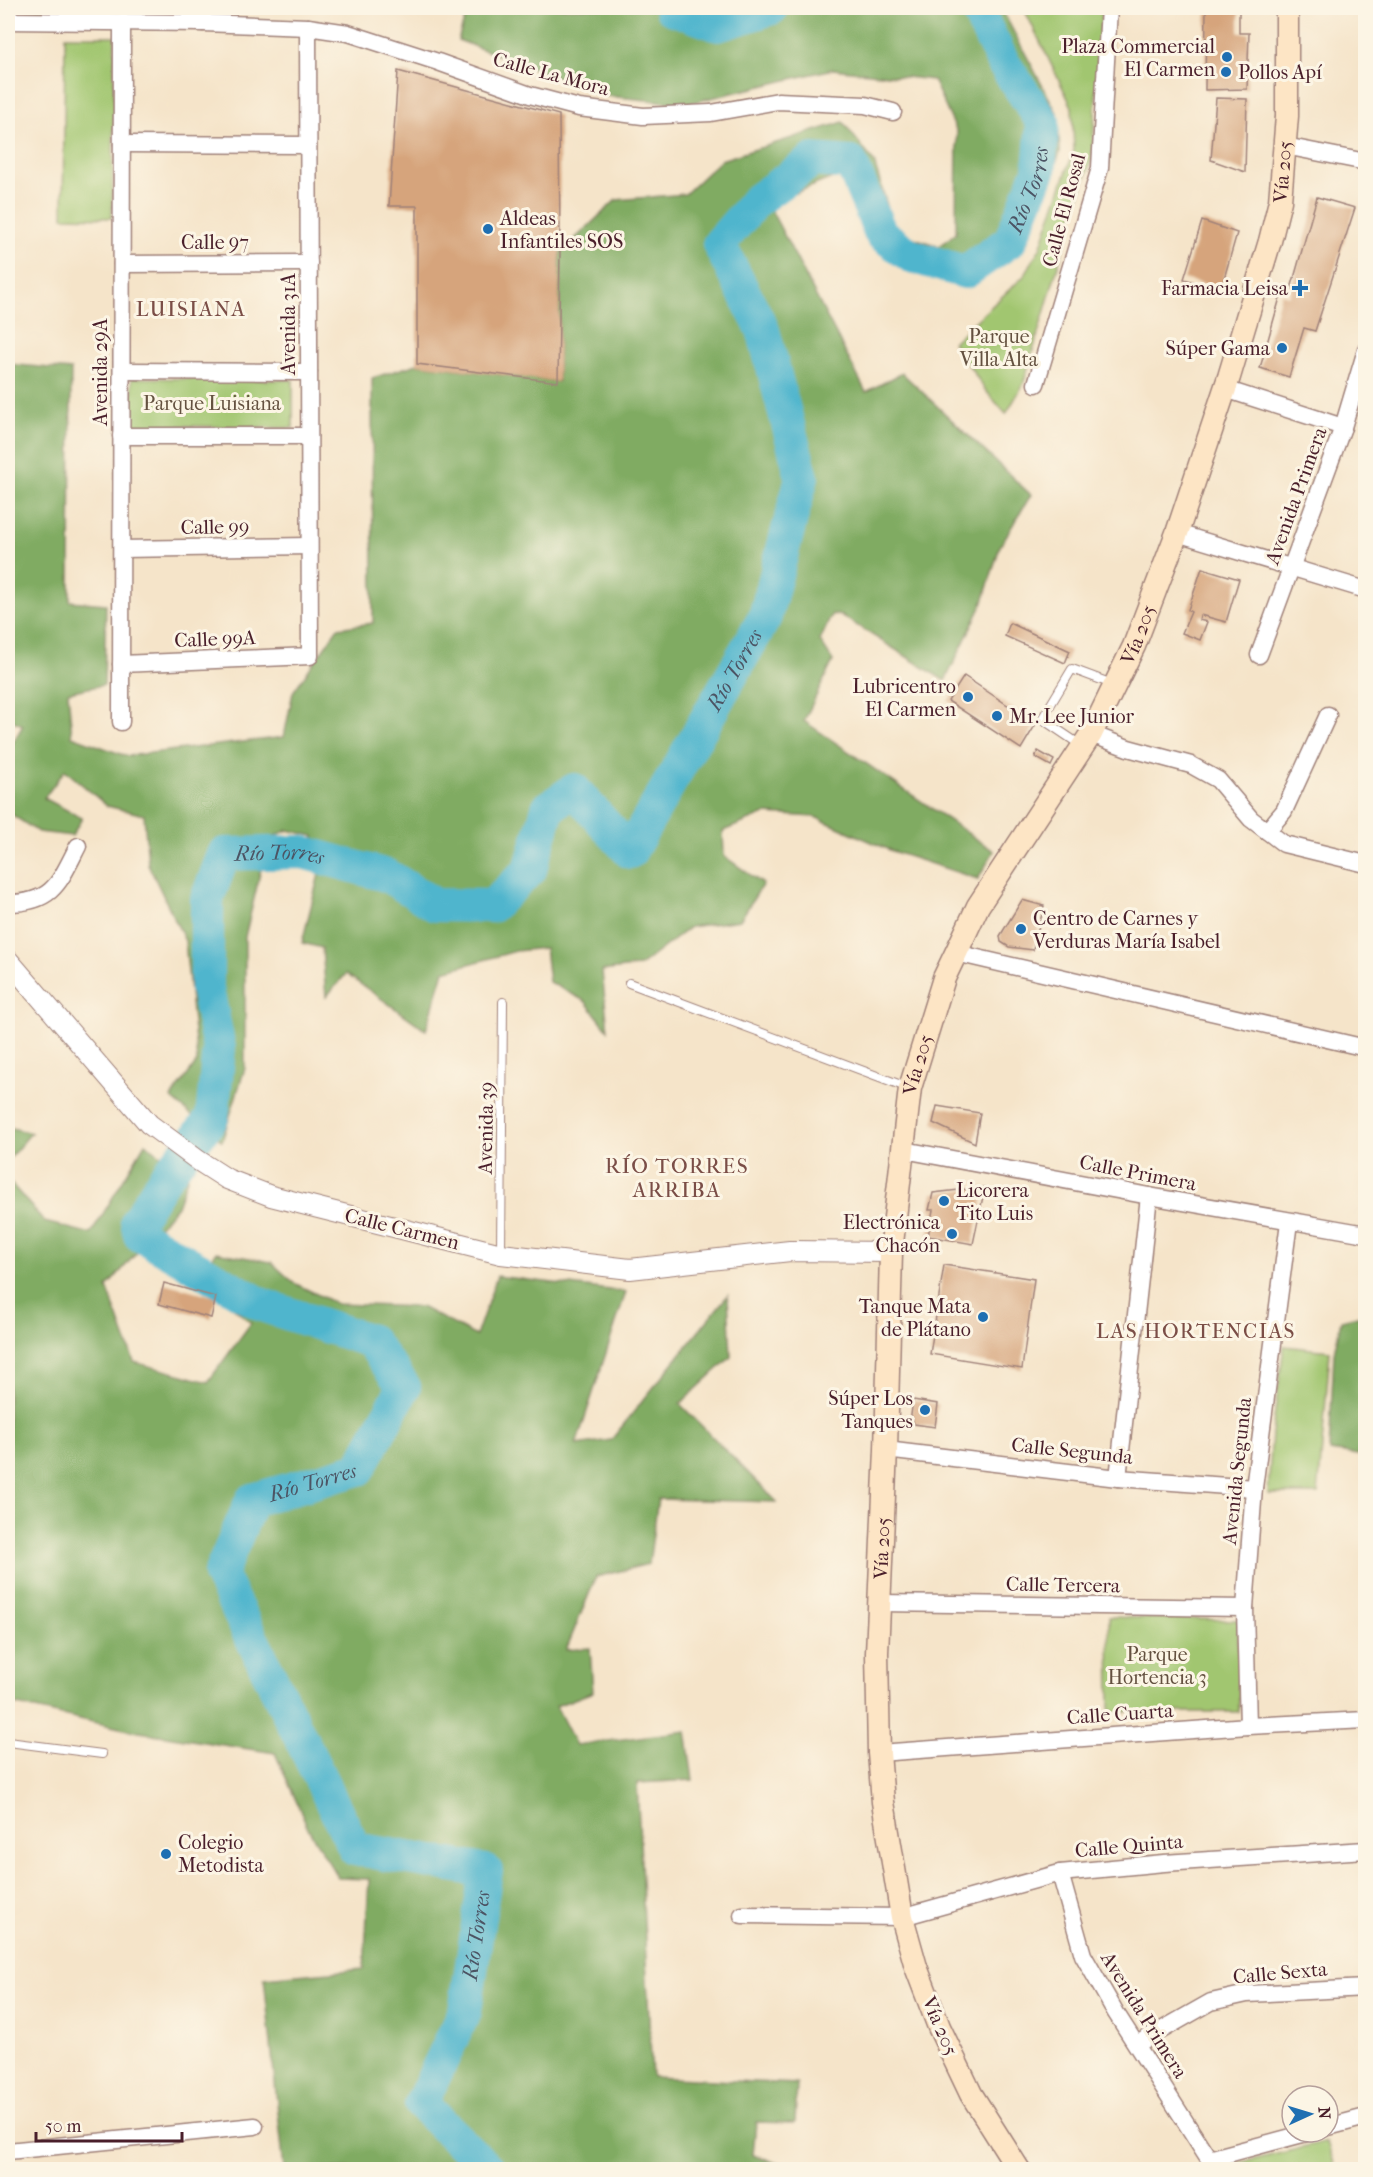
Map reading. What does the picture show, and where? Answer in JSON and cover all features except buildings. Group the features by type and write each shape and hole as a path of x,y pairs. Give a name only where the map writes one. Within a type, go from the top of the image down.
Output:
{"main road":[{"name":"Vía 205","path":"1019,2169 971,2094 939,2027 916,1967 902,1917 883,1802 879,1753 877,1653 886,1450 891,1252 910,1088 937,999 956,953 984,897 1087,740 1134,646 1176,533 1225,389 1270,242 1280,201 1285,146 1287,8"}],"street":[{"name":"Calle El Rosal","path":"1036,384 1100,168 1109,8"},
{"name":"Calle La Mora","path":"8,21 122,22 203,15 308,27 348,33 530,95 579,108 653,116 711,113 778,101 865,105 893,112"},
{"name":"Avenida 29A","path":"121,722 122,22"},
{"name":"Avenida 31A","path":"308,27 310,656"},
{"path":"122,144 309,145"},
{"path":"1285,146 1365,162"},
{"name":"Calle 97","path":"122,264 309,263"},
{"name":"Avenida Primera","path":"1259,655 1343,427 1365,350"},
{"path":"122,371 309,372"},
{"path":"1225,389 1343,427"},
{"path":"121,436 309,436"},
{"path":"1176,533 1365,590"},
{"name":"Calle 99","path":"122,549 309,546"},
{"name":"Calle 99A","path":"122,663 310,656"},
{"path":"1267,831 1284,811 1328,715"},
{"path":"1087,740 1128,748 1191,765 1218,780 1251,819 1284,843 1365,864"},
{"path":"8,903 37,900 50,893 60,882 78,846"},
{"path":"956,953 1365,1048"},
{"name":"Calle Carmen","path":"8,960 159,1133 227,1179 271,1196 501,1254 630,1269 790,1251 891,1252"},
{"name":"Calle Primera","path":"904,1150 1289,1222 1365,1234"},
{"path":"1118,1478 1149,1196"},
{"name":"Avenida Segunda","path":"1248,1726 1245,1608 1254,1488 1289,1222"},
{"name":"Calle Segunda","path":"886,1450 1118,1478 1254,1488"},
{"name":"Calle Tercera","path":"880,1603 1245,1608"},
{"name":"Calle Cuarta","path":"879,1753 1248,1726 1365,1720"},
{"name":"Calle Quinta","path":"742,1915 902,1917 1059,1873 1164,1863 1365,1850"},
{"name":"Avenida Primera","path":"1059,1873 1083,1955 1116,2013 1213,2164"},
{"name":"Calle Sexta","path":"1137,2044 1211,2002 1247,1994 1365,1988"},
{"path":"1340,2124 1365,2117"},
{"path":"8,2151 255,2126"},
{"path":"1213,2164 1280,2142"}],"lane":[{"path":"1087,740 1042,719 1072,669 1115,685"},
{"path":"629,982 910,1088"},
{"name":"Avenida 39","path":"501,1254 503,1002"},
{"path":"8,1742 102,1754"}],"green space":[{"path":"8,8 190,8 190,13 8,10"},
{"path":"468,8 1001,8 1057,113 1060,152 1026,245 970,277 906,266 872,237 851,181 837,176 768,204 866,392 902,373 1031,495 1000,546 982,605 945,681 842,616 832,614 820,641 833,661 804,721 994,851 978,879 892,851 815,817 765,814 723,831 724,856 763,884 740,920 690,927 640,966 602,971 608,1030 585,1001 549,982 545,948 516,951 444,971 426,1030 346,974 326,997 322,948 302,943 319,874 314,836 288,830 268,839 245,937 245,1068 222,1141 171,1098 197,1062 185,941 148,864 144,815 107,806 65,770 44,798 82,818 72,836 38,832 8,812 8,751 23,725 8,719 8,364 71,370 70,601 106,604 104,685 68,692 72,736 126,756 284,737 293,692 338,628 373,623 372,378 417,364 558,382 560,253 616,200 685,194 721,160 843,122 874,162 895,232 939,246 956,233 957,132 933,80 833,69 686,104 607,96 458,40"},
{"name":"Parque Villa Alta","path":"1102,8 1092,158 1023,385 1006,414 986,391 953,342 1024,276 1040,248 1074,150 1072,107 1025,11"},
{"path":"65,36 115,36 112,218 63,217"},
{"name":"Parque Luisiana","path":"132,378 293,380 293,428 132,425"},
{"path":"8,1127 31,1133 8,1160"},
{"path":"145,1143 188,1176 177,1206 107,1287 134,1362 208,1382 251,1323 200,1278 216,1252 271,1262 294,1283 337,1304 421,1307 476,1336 497,1276 626,1292 576,1445 611,1440 728,1295 731,1357 680,1404 777,1502 658,1499 649,1564 596,1577 566,1650 590,1648 593,1692 556,1706 576,1745 686,1731 693,1780 637,1783 652,2077 797,2084 795,2123 756,2122 753,2155 800,2169 284,2169 264,1978 364,1969 369,1879 338,1878 309,1830 275,1753 133,1731 8,1703 8,1180 45,1222 91,1234"},
{"path":"1366,1314 1365,1456 1329,1451 1334,1353 1341,1320"},
{"path":"1284,1346 1330,1351 1318,1494 1268,1494 1272,1433"},
{"name":"Parque Hortencia 3","path":"1109,1617 1238,1620 1239,1712 1110,1712"},
{"path":"1319,2144 1328,2144 1336,2169 1229,2170 1227,2166"}],"waterway":[{"name":"Río Torres","path":"671,8 718,25 772,8"},
{"name":"Río Torres","path":"489,2170 421,2104 465,2011 486,1871 355,1849 220,1574 252,1500 359,1469 404,1387 371,1341 262,1305 140,1235 137,1221 163,1180 212,1118 219,1048 207,988 207,899 224,854 302,852 388,876 435,905 492,906 530,870 548,808 574,790 630,852 765,617 802,477 763,330 719,244 757,200 813,160 851,163 881,234 911,256 965,272 1010,241 1039,171 1043,122 1004,64 976,8"}],"place":[{"name":"Plaza Commercial El Carmen","path":"1227,57"},
{"name":"Pollos Apí","path":"1226,72"},
{"name":"Aldeas Infantiles SOS","path":"488,229"},
{"name":"Farmacia Leisa","path":"1300,288"},
{"name":"Súper Gama","path":"1282,348"},
{"name":"Lubricentro El Carmen","path":"968,697"},
{"name":"Mr. Lee Junior","path":"997,716"},
{"name":"Centro de Carnes y Verduras María Isabel","path":"1021,929"},
{"name":"Licorera Tito Luis","path":"944,1201"},
{"name":"Electrónica Chacón","path":"952,1234"},
{"name":"Tanque Mata de Plátano","path":"983,1317"},
{"name":"Súper Los Tanques","path":"925,1410"},
{"name":"Colegio Metodista","path":"166,1854"}],"district":[{"name":"LUISIANA","path":"191,309"},
{"name":"RÍO TORRES ARRIBA","path":"677,1178"},
{"name":"LAS HORTENCIAS","path":"1196,1331"}]}
